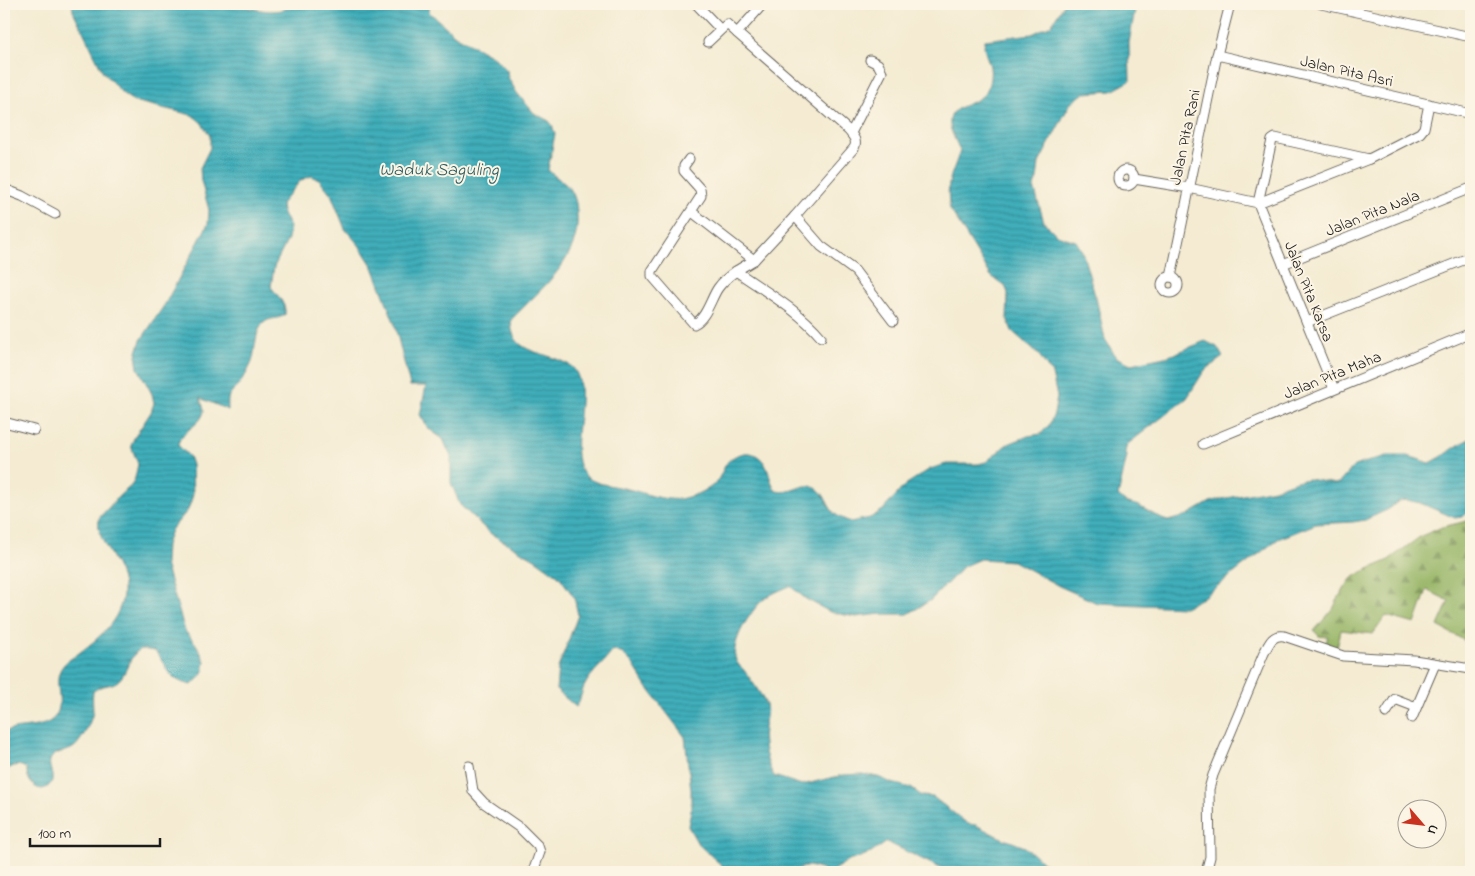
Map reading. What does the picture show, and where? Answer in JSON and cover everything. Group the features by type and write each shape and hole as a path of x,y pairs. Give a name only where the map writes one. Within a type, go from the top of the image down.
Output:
{"street":[{"path":"696,4 720,29"},
{"path":"737,32 763,4"},
{"name":"Jalan Pita Rani","path":"1171,277 1217,55 1230,4"},
{"path":"1321,4 1471,37"},
{"path":"689,159 684,166 684,171 701,193 701,196 692,212 671,239 652,271 652,276 694,324 700,319 725,279 754,260 854,148 856,142 851,133 727,24 708,42"},
{"name":"Jalan Pita Asri","path":"1217,55 1471,114"},
{"path":"851,133 882,72 878,64 870,60"},
{"path":"1134,179 1189,188 1258,203 1369,159 1422,131 1429,104"},
{"path":"1258,203 1272,140 1275,138 1369,159"},
{"name":"Jalan Pita Nala","path":"1283,264 1471,188"},
{"path":"4,189 22,196 55,214"},
{"name":"Jalan Pita Karsa","path":"1258,203 1334,390"},
{"path":"692,212 754,260"},
{"path":"795,216 821,246 855,271 893,321"},
{"path":"1306,322 1471,257"},
{"path":"736,271 794,311 822,337"},
{"name":"Jalan Pita Maha","path":"1203,444 1471,333"},
{"path":"4,422 34,430"},
{"path":"1206,872 1210,858 1209,789 1212,775 1264,653 1273,638 1277,635 1284,636 1344,656 1388,657 1471,669"},
{"path":"1412,718 1435,664"},
{"path":"1386,713 1395,699 1416,708"},
{"path":"469,766 472,791 484,803 520,828 538,846 540,852 533,872"}],"green space":[{"path":"1471,520 1471,644 1438,626 1449,601 1427,590 1415,624 1386,616 1373,634 1341,630 1337,648 1325,645 1328,637 1319,636 1314,631 1333,609 1351,579 1387,561 1421,536 1442,527"}],"water":[{"name":"Waduk Saguling","path":"72,4 238,4 260,10 274,11 289,8 296,4 430,4 429,12 455,35 494,57 507,70 508,77 517,93 534,113 549,121 555,134 548,170 566,184 573,193 577,209 576,232 572,247 556,274 511,320 512,331 521,345 527,349 567,363 574,369 579,380 580,394 577,456 580,469 588,478 602,484 661,498 680,499 709,488 716,482 730,460 743,453 751,453 761,458 764,462 776,491 782,492 805,486 814,487 823,495 835,514 850,522 870,518 883,510 905,485 930,469 946,464 978,464 986,462 1006,445 1028,436 1041,434 1049,425 1054,414 1057,397 1052,374 1039,355 1012,331 1007,318 1008,293 1005,286 991,276 950,209 949,185 960,151 950,125 951,117 959,108 985,94 990,77 990,69 985,51 985,40 1032,34 1051,25 1064,4 1136,4 1129,43 1130,81 1112,91 1084,93 1070,104 1039,163 1034,187 1044,222 1057,235 1076,241 1082,251 1097,302 1105,339 1116,357 1131,364 1169,356 1205,341 1217,347 1223,357 1204,371 1187,398 1129,443 1125,450 1127,456 1118,496 1125,502 1139,506 1168,521 1186,516 1212,501 1274,489 1296,481 1309,479 1335,484 1340,482 1354,466 1386,456 1408,456 1430,463 1471,438 1471,511 1462,517 1455,518 1420,503 1407,500 1399,501 1387,510 1365,520 1316,524 1278,539 1202,598 1184,607 1097,603 1059,586 1013,561 980,559 964,566 931,600 908,614 880,614 856,617 830,612 806,599 790,586 776,592 763,600 747,619 738,637 735,653 737,663 762,696 766,705 764,747 774,776 802,785 843,775 862,774 878,777 911,788 922,796 933,797 968,824 976,825 1025,847 1055,872 964,872 942,869 887,842 871,853 846,862 830,872 809,866 787,872 729,872 698,844 688,826 691,810 691,790 685,737 647,687 633,664 623,654 613,650 588,680 576,707 556,690 558,668 578,615 574,597 559,576 535,559 491,534 460,505 451,483 451,457 443,439 429,429 420,415 426,386 410,386 394,322 373,267 359,245 345,229 331,194 319,179 311,176 301,180 281,204 282,212 290,227 288,239 274,267 271,287 283,303 285,315 266,321 259,329 252,362 244,378 230,394 228,410 200,398 204,409 203,415 183,435 178,445 189,456 192,465 193,495 188,510 171,530 166,545 165,564 185,631 196,644 205,661 203,673 192,685 184,683 169,673 155,651 141,649 136,652 118,681 95,689 93,692 93,711 86,731 73,748 52,757 50,760 51,783 43,789 35,787 24,767 18,765 4,772 4,732 37,726 54,718 59,706 58,679 62,667 104,632 116,616 120,606 123,596 122,578 101,536 99,518 131,486 135,478 138,464 131,446 151,412 154,403 152,394 138,368 136,355 141,340 165,304 208,224 209,210 201,181 200,168 210,148 210,136 201,122 192,115 133,101 122,93 103,72 73,11"}]}
